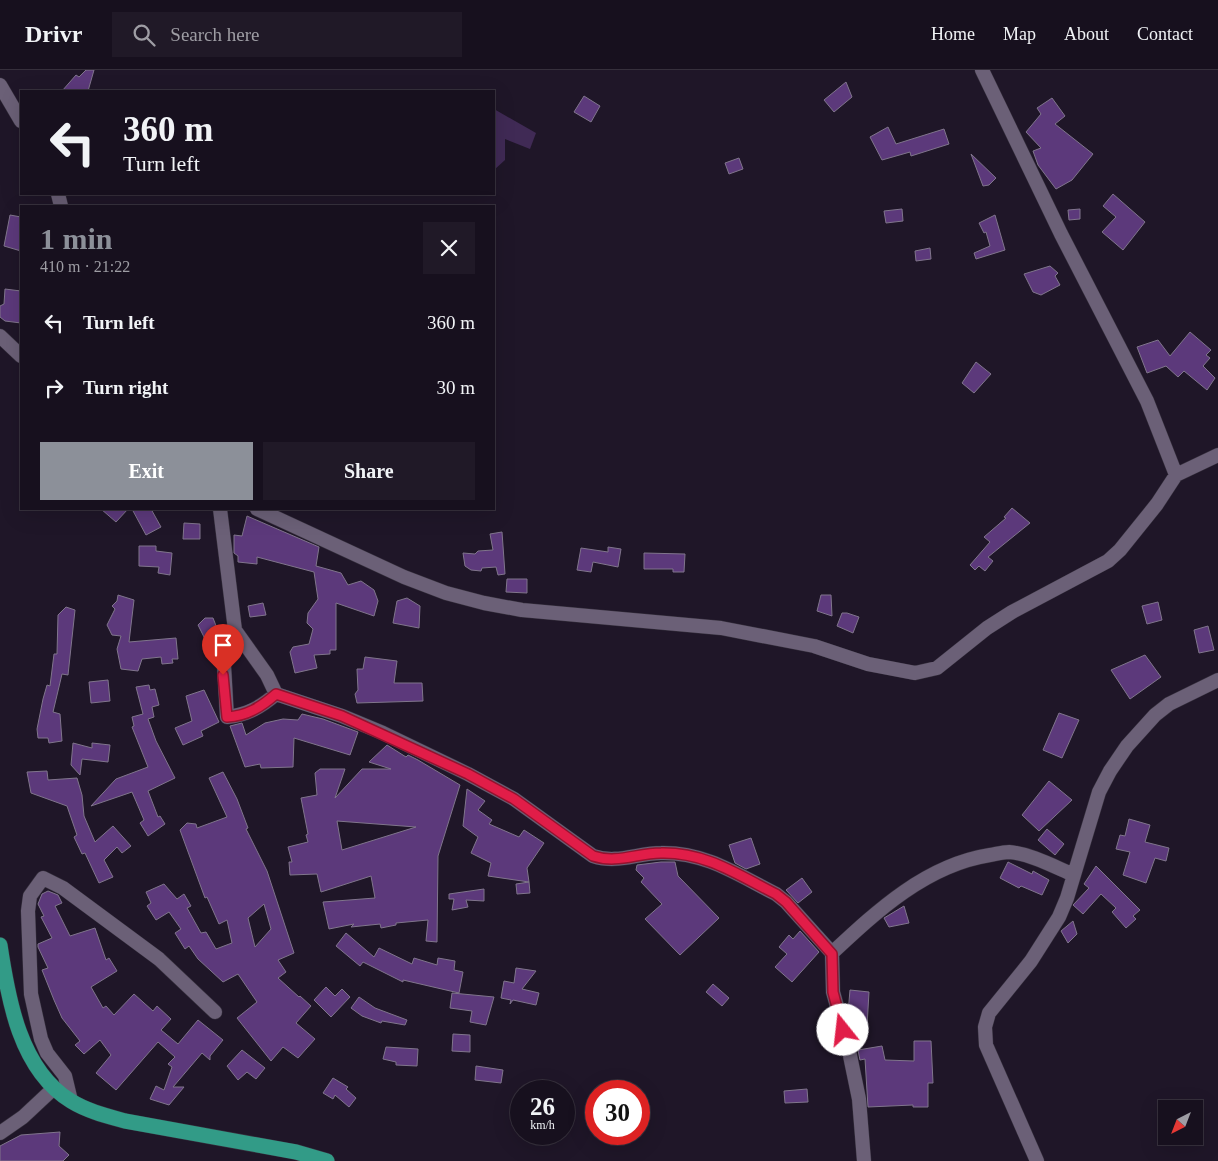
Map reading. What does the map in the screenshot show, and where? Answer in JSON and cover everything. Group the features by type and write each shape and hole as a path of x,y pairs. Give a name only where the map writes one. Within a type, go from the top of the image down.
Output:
{"highway":[{"path":"0,945 10,1000 32,1059 42,1076 71,1101 98,1113 125,1121 290,1151 327,1161"}],"street":[{"path":"982,70 1062,234 1147,401 1176,475"},
{"path":"0,85 20,119"},
{"path":"0,336 20,355"},
{"path":"259,510 404,577 446,593 484,603 522,610 721,628 814,646 868,664 915,673 942,665 970,640 995,622 1108,561 1157,504 1176,475 1218,455"},
{"path":"220,510 236,630 224,665 227,717 249,713 262,706 276,694"},
{"path":"236,630 267,675 276,694 342,716 468,774 514,799 593,856 606,860 620,860 660,852 687,854 708,859 776,894 786,902 832,954 833,992 848,1046 859,1099 864,1161"},
{"path":"1037,1161 989,1055 984,1035 985,1026 993,1005 1031,961 1052,930 1067,898 1099,792 1127,746 1155,715 1169,704 1218,680"},
{"path":"832,954 895,898 931,874 974,858 1008,852 1032,857 1074,875"},
{"path":"71,1101 65,1076 47,1053 41,1039 32,1001 28,911 30,896 43,878 63,888 159,959 197,992 215,1012"},
{"path":"0,1133 23,1117 54,1088"}],"shaded area":[{"path":"495,110 536,133 530,149 505,139 505,160 495,169"}],"building":[{"path":"86,70 94,70 88,90 63,90 76,75 79,77"},
{"path":"846,82 852,97 834,112 824,100"},
{"path":"584,96 600,106 591,122 574,112"},
{"path":"1052,98 1065,116 1055,124 1093,154 1072,180 1056,189 1038,165 1033,151 1041,148 1026,132 1041,114 1037,108"},
{"path":"888,127 896,144 944,129 949,144 911,156 910,152 882,160 870,137"},
{"path":"971,154 996,178 989,185 983,186"},
{"path":"739,158 743,169 729,174 725,163"},
{"path":"1113,194 1145,222 1123,250 1102,232 1116,217 1103,206"},
{"path":"902,209 903,221 886,223 884,211"},
{"path":"1080,209 1080,219 1069,220 1068,210"},
{"path":"10,215 20,217 20,251 4,246"},
{"path":"995,215 1005,250 976,259 974,253 990,246 986,232 984,233 979,223"},
{"path":"930,248 931,259 916,261 915,251"},
{"path":"1050,266 1058,273 1055,276 1060,285 1041,295 1033,292 1024,274"},
{"path":"5,289 20,291 20,323 5,321 0,317 0,306 4,304"},
{"path":"1190,332 1211,350 1206,355 1210,358 1203,366 1215,378 1207,390 1184,371 1178,377 1166,366 1147,373 1137,347 1158,340 1170,356"},
{"path":"976,362 991,374 974,393 962,383"},
{"path":"1012,508 1030,523 988,557 993,561 985,571 979,566 975,570 970,565 990,542 984,537 1006,518 1004,517"},
{"path":"102,510 127,510 116,522"},
{"path":"133,510 152,510 161,527 146,535"},
{"path":"247,516 319,547 316,566 341,573 348,585 361,581 374,590 378,601 374,616 336,603 336,650 330,650 330,654 314,655 317,668 295,673 290,652 293,647 309,644 313,629 307,623 308,613 318,599 314,572 257,557 257,564 238,562 238,556 234,553 234,535 242,536"},
{"path":"184,523 200,524 200,539 183,539"},
{"path":"502,532 505,574 498,575 496,567 482,568 481,571 471,570 465,566 463,553 475,554 478,551 493,550 490,534"},
{"path":"139,546 156,546 156,551 172,553 170,575 158,573 159,567 139,566"},
{"path":"608,547 621,549 618,567 593,562 591,572 577,570 581,548 608,552"},
{"path":"644,553 685,554 684,572 673,572 673,569 644,569"},
{"path":"507,579 527,579 527,593 506,592"},
{"path":"118,595 134,600 129,642 176,638 178,659 172,659 173,663 162,664 161,657 142,659 138,671 121,669 117,649 121,636 112,635 107,625 115,609 112,606 117,601"},
{"path":"821,595 831,595 832,616 817,611"},
{"path":"407,598 420,606 419,628 393,623 397,601"},
{"path":"1158,602 1162,620 1147,624 1142,606"},
{"path":"263,603 266,615 250,617 248,606"},
{"path":"66,607 75,610 68,675 62,674 53,712 60,714 62,741 49,743 48,738 38,738 37,729 47,685 50,686 54,654 57,654 58,615"},
{"path":"842,613 859,617 853,633 837,626"},
{"path":"205,618 213,618 222,641 219,651 210,637 205,639 198,625"},
{"path":"1208,626 1214,650 1199,653 1194,630"},
{"path":"1145,655 1161,677 1130,699 1111,670"},
{"path":"365,657 397,661 394,683 422,683 423,701 357,703 355,694 358,690 357,669 363,669"},
{"path":"108,680 110,701 91,703 89,682"},
{"path":"149,685 150,690 155,689 159,705 152,707 154,717 148,719 156,741 175,778 148,791 158,817 160,816 165,824 148,836 140,823 144,820 132,792 91,806 116,779 148,767 132,727 134,726 132,717 143,714 136,687"},
{"path":"204,690 219,722 201,731 203,736 183,745 175,728 192,721 186,696"},
{"path":"1059,713 1079,720 1062,758 1043,750"},
{"path":"302,714 323,719 358,732 350,755 294,738 293,767 261,768 260,764 245,767 230,726 242,723 246,735 265,723 283,719 298,720"},
{"path":"73,743 92,748 92,743 110,745 108,762 82,759 80,775 71,765"},
{"path":"387,745 406,757 408,755 418,760 460,785 438,856 437,942 426,941 428,920 396,923 396,925 381,928 380,924 351,927 354,924 329,929 323,902 375,898 371,876 321,892 317,874 290,875 289,862 292,862 288,847 308,842 301,798 317,795 315,773 320,769 345,769 335,798 362,769 391,769 369,762","holes":["337,821 416,827 342,850"]},
{"path":"47,771 48,780 77,778 82,795 84,816 95,842 113,826 131,846 122,853 117,847 104,860 113,877 99,883 85,853 82,854 74,837 77,835 67,806 31,793 27,772"},
{"path":"223,772 237,799 248,828 246,829 267,871 294,953 278,960 286,972 278,978 311,1006 296,1023 315,1039 298,1058 283,1047 271,1061 237,1018 257,1002 238,974 223,982 198,959 189,946 185,949 175,933 181,929 169,912 156,920 147,906 151,903 146,892 164,884 177,899 184,894 191,906 187,908 201,933 206,932 216,949 232,943 227,920 219,924 207,897 205,898 180,830 187,823 196,824 197,828 227,817 209,778","holes":["264,904 271,929 255,947 248,918"]},
{"path":"1049,781 1072,800 1039,831 1022,815"},
{"path":"467,789 485,801 478,810 492,820 489,824 519,837 524,830 544,843 527,868 529,882 488,876 491,863 471,853 478,837 463,826"},
{"path":"1129,819 1150,825 1145,842 1169,848 1166,861 1155,858 1146,883 1123,875 1130,852 1116,849 1120,835 1125,836"},
{"path":"1047,829 1064,844 1055,855 1038,840"},
{"path":"751,838 760,864 746,869 735,863 729,845"},
{"path":"675,862 678,876 719,918 680,955 645,919 662,904 641,882 644,878 636,870 637,865"},
{"path":"1008,862 1032,874 1033,871 1049,880 1042,895 1021,886 1019,888 1000,878"},
{"path":"1096,866 1140,910 1133,916 1136,919 1126,928 1112,912 1116,908 1101,894 1083,914 1073,905 1089,888 1084,884"},
{"path":"802,878 812,892 798,903 786,890"},
{"path":"529,882 530,893 517,894 516,884"},
{"path":"484,889 484,901 466,900 468,907 452,910 454,899 449,899 449,894"},
{"path":"48,891 58,895 62,903 55,906 70,936 95,928 106,960 109,958 117,971 91,987 103,1008 106,1006 114,1015 134,994 153,1011 157,1006 171,1019 161,1030 178,1044 198,1020 223,1040 210,1056 210,1060 202,1053 173,1087 184,1087 169,1105 150,1099 156,1086 164,1090 172,1067 168,1064 175,1057 158,1042 116,1090 96,1073 111,1055 100,1040 84,1054 75,1045 80,1041 62,1018 42,970 48,968 38,944 52,938 41,917 44,916 38,904 42,894"},
{"path":"904,906 909,923 889,927 884,918"},
{"path":"1073,921 1077,934 1068,943 1061,931"},
{"path":"800,931 819,952 792,982 775,967 787,954 779,947 789,935 793,939"},
{"path":"346,933 374,957 379,948 412,964 414,958 437,965 438,958 455,961 454,970 463,972 459,993 403,980 403,982 363,962 360,966 336,946"},
{"path":"516,968 536,971 522,989 539,993 536,1005 513,1000 510,1004 511,1000 501,998 504,981 514,983"},
{"path":"713,984 729,998 722,1006 706,992"},
{"path":"326,987 335,996 342,989 350,997 331,1017 314,1000"},
{"path":"850,990 869,992 867,1026 851,1025 848,1013"},
{"path":"452,993 494,997 486,1025 470,1022 472,1011 450,1008"},
{"path":"359,997 375,1008 407,1020 405,1025 382,1021 381,1023 362,1016 351,1008"},
{"path":"453,1034 470,1035 470,1052 452,1051"},
{"path":"914,1041 931,1041 933,1083 928,1083 928,1107 913,1107 913,1105 868,1107 865,1059 860,1060 858,1050 882,1046 885,1060 914,1061"},
{"path":"386,1047 418,1049 417,1066 396,1065 396,1062 383,1059"},
{"path":"242,1050 265,1068 256,1079 247,1072 238,1080 227,1066"},
{"path":"476,1066 503,1070 501,1083 475,1080"},
{"path":"333,1078 348,1087 346,1089 356,1098 349,1107 335,1095 333,1099 323,1093"},
{"path":"807,1089 808,1102 785,1103 784,1091"},
{"path":"60,1132 59,1146 69,1155 63,1161 0,1161 0,1146 21,1135"}],"route":[{"path":"223,675 227,717 249,713 262,706 276,694 296,702 314,706 383,733 423,754 468,774 514,799 568,840 593,856 606,860 620,860 660,852 687,854 708,859 776,894 786,902 832,954 833,992 843,1030"}]}
